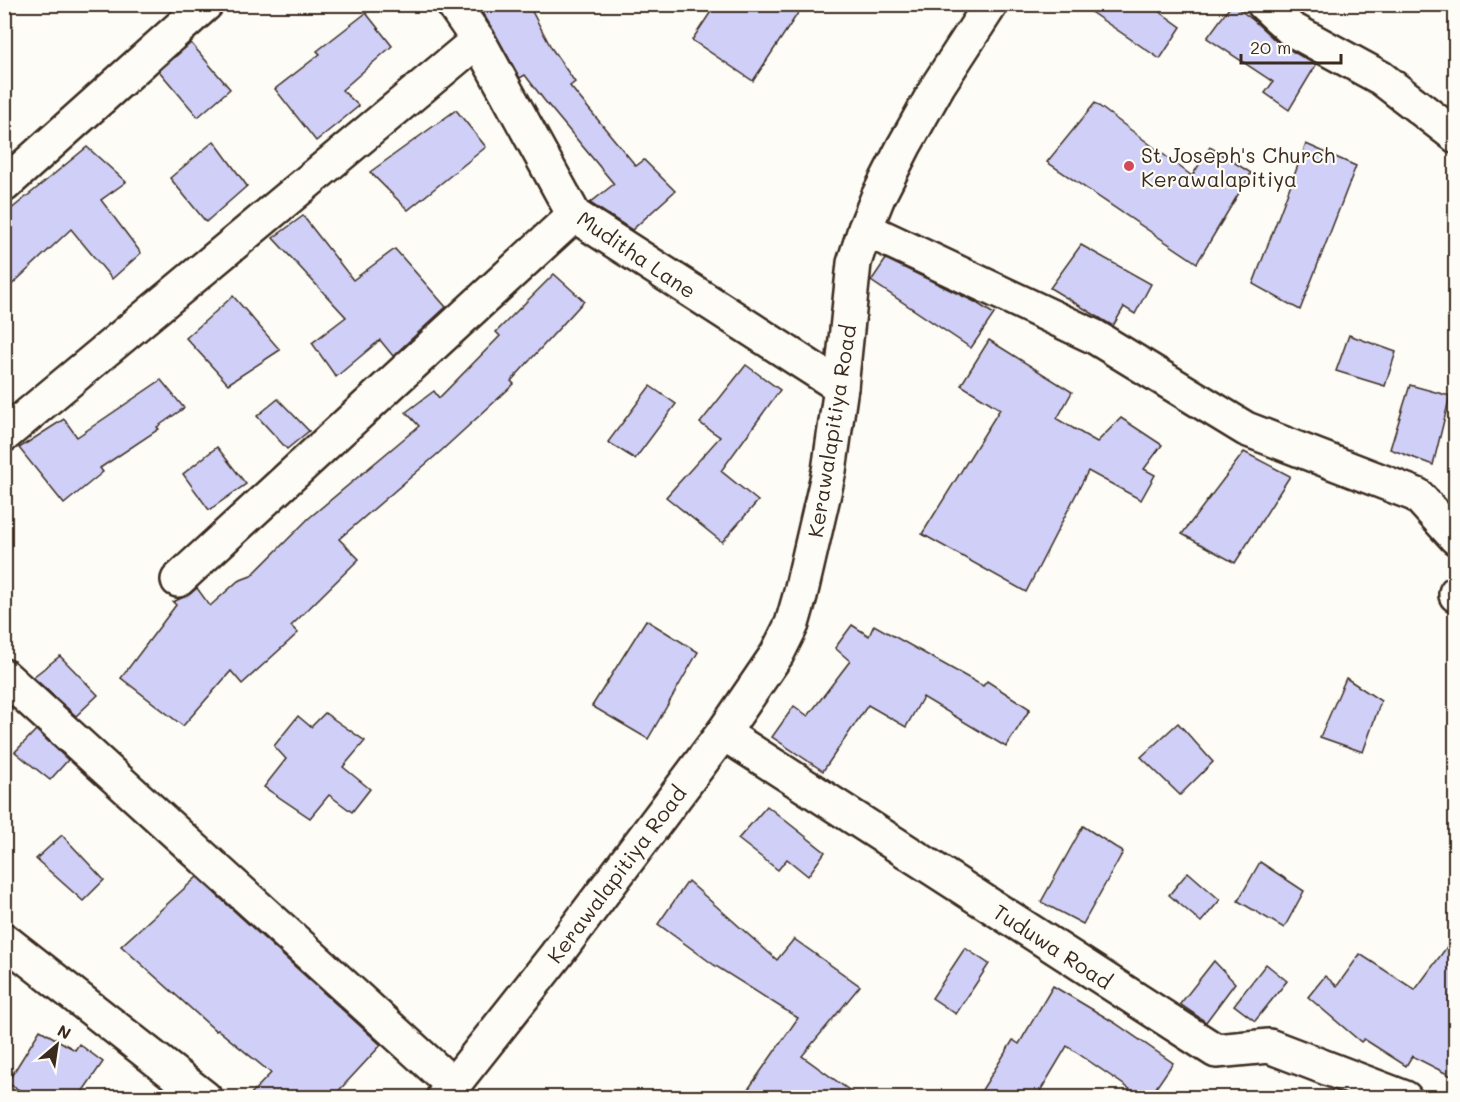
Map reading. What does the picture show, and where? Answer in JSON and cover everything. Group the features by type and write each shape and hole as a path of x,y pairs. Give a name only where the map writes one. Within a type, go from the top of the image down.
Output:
{"street":[{"path":"4,185 206,4"},
{"name":"Muditha Lane","path":"453,4 478,40 574,215 841,387"},
{"path":"1264,4 1291,29 1381,78 1455,136"},
{"name":"Kerawalapitiya Road","path":"448,1091 556,955 723,733 777,654 792,624 809,562 829,471 855,263 865,229 878,197 904,146 939,84 988,6"},
{"path":"4,435 478,40"},
{"path":"178,580 574,215"},
{"path":"865,229 1095,337 1246,429 1417,495 1455,538"},
{"path":"4,675 448,1091"},
{"name":"Tuduwa Road","path":"723,733 1216,1051 1269,1046 1405,1098"},
{"path":"4,940 205,1098"}],"building":[{"path":"478,4 528,4 552,49 575,82 570,86 636,166 644,160 675,191 632,230 590,203 614,184 525,75 520,78"},
{"path":"716,4 804,4 753,81 692,40"},
{"path":"1079,4 1149,4 1181,27 1160,59"},
{"path":"1232,4 1278,43 1316,65 1289,110 1265,93 1273,82 1207,38"},
{"path":"366,13 392,46 342,90 359,106 316,141 275,89 320,54 317,51"},
{"path":"191,43 230,89 198,117 159,71"},
{"path":"1095,103 1192,176 1210,147 1251,173 1197,263 1047,162"},
{"path":"456,110 486,147 408,210 370,172"},
{"path":"214,141 247,186 206,222 170,178"},
{"path":"1306,144 1356,166 1300,310 1253,284"},
{"path":"87,147 126,182 101,200 141,253 112,279 71,229 4,292 4,215"},
{"path":"303,216 353,280 395,249 446,307 393,356 380,340 336,377 312,343 346,317 273,238"},
{"path":"1081,245 1151,284 1135,314 1124,307 1113,326 1050,288"},
{"path":"886,259 975,302 994,314 971,348 871,281"},
{"path":"554,274 584,301 511,381 514,384 339,539 359,559 291,626 298,633 242,684 231,671 183,726 121,678 176,605 173,602 197,588 210,606 238,581 251,576 309,518 419,426 406,412 434,391 439,398 500,336 496,332"},
{"path":"233,296 280,350 228,384 186,338"},
{"path":"1349,335 1396,352 1385,386 1336,371"},
{"path":"989,340 1072,392 1057,419 1097,442 1121,418 1162,445 1144,469 1155,475 1141,500 1088,471 1026,592 922,534 1000,409 961,385"},
{"path":"746,365 780,390 721,471 758,501 722,542 666,497 720,437 700,423"},
{"path":"161,380 184,408 157,427 159,429 100,468 103,472 64,504 19,448 64,419 77,437"},
{"path":"1410,385 1450,396 1433,465 1390,449"},
{"path":"650,386 676,404 635,459 608,442"},
{"path":"278,399 309,431 287,449 257,416"},
{"path":"217,447 246,484 209,510 183,474"},
{"path":"1244,452 1290,476 1235,563 1182,534"},
{"path":"646,620 698,652 648,739 592,706"},
{"path":"852,625 869,636 874,625 983,686 987,681 1030,709 1006,747 923,697 906,727 868,705 823,771 772,737 794,706 808,716 850,661 835,648"},
{"path":"60,656 98,695 76,716 33,677"},
{"path":"1346,678 1381,701 1363,752 1320,737"},
{"path":"325,713 365,741 343,767 370,789 352,812 329,795 310,818 264,787 286,759 274,746 298,716 311,727"},
{"path":"1178,723 1213,762 1180,795 1141,757"},
{"path":"36,730 68,760 50,780 15,752"},
{"path":"767,806 825,852 808,876 787,859 778,870 738,839"},
{"path":"1083,826 1123,852 1083,924 1041,902"},
{"path":"62,835 104,880 83,901 36,859"},
{"path":"1260,862 1304,891 1284,928 1238,901"},
{"path":"1188,872 1220,900 1201,922 1169,895"},
{"path":"197,877 381,1045 332,1098 247,1098 271,1073 218,1030 216,1031 121,946"},
{"path":"688,881 777,960 794,939 860,986 802,1056 860,1098 742,1098 798,1018 714,965 658,924"},
{"path":"1455,936 1455,1078 1412,1056 1406,1066 1364,1039 1361,1042 1308,997 1325,976 1337,986 1360,954 1415,990"},
{"path":"965,948 989,964 956,1014 932,998"},
{"path":"1214,961 1235,983 1206,1022 1180,1004"},
{"path":"1266,964 1287,981 1255,1021 1234,1005"},
{"path":"1053,986 1115,1023 1173,1063 1149,1098 1143,1098 1067,1046 1036,1098 977,1098 1013,1040 1019,1044"},
{"path":"40,1030 75,1050 79,1044 103,1062 78,1098 33,1098 7,1083"}],"place":[{"name":"St Joseph's Church Kerawalapitiya","path":"1129,166"}]}
